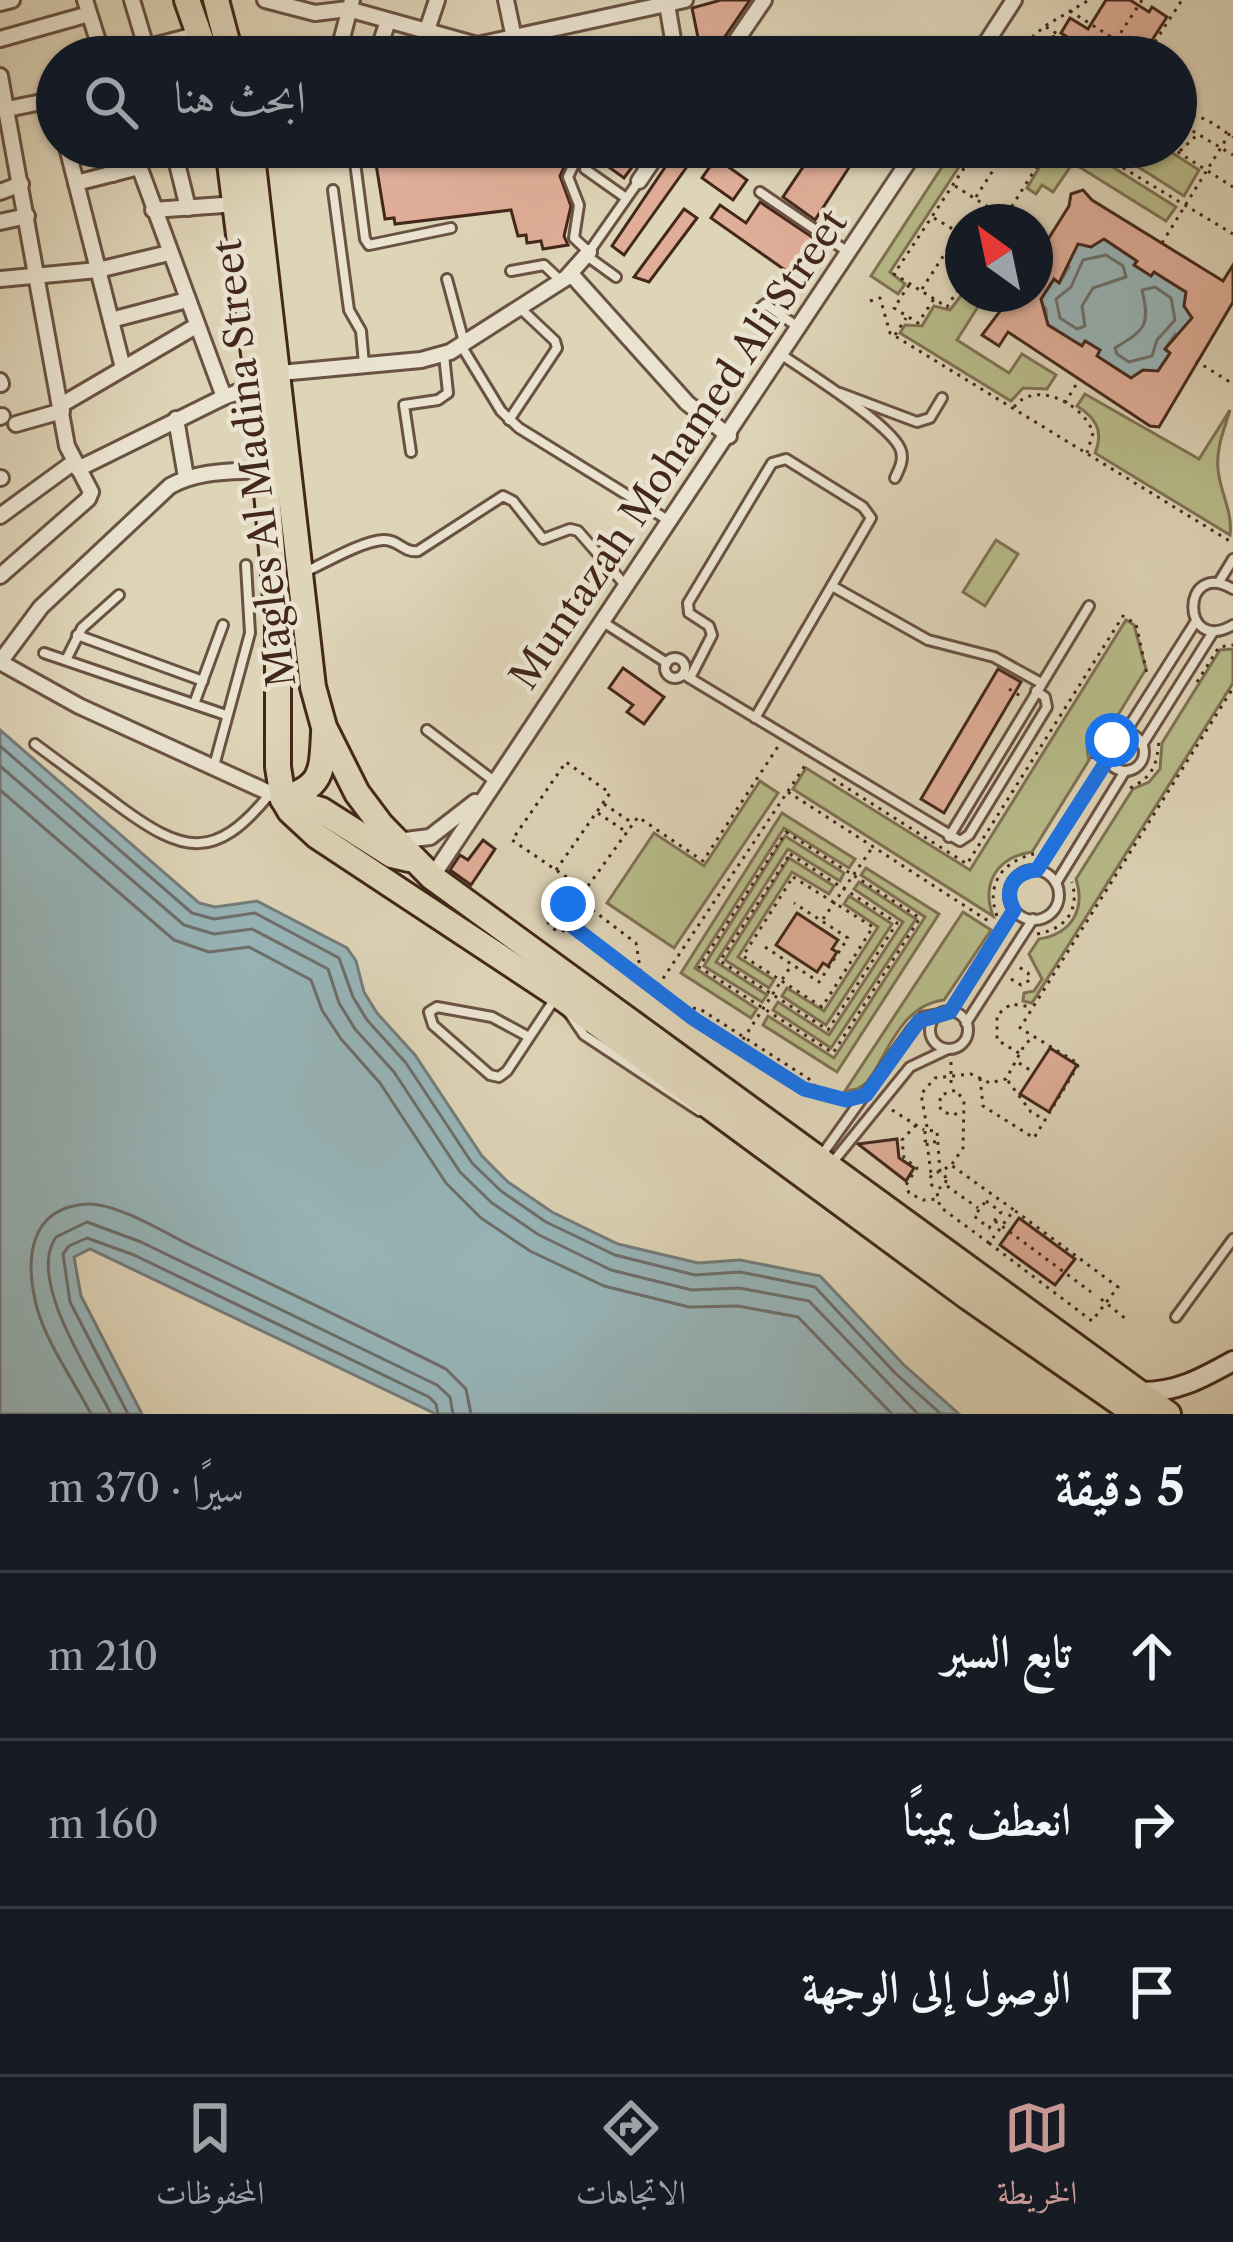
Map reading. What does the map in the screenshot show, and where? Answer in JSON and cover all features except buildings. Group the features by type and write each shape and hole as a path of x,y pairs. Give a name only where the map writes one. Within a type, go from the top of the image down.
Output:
{"highway":[{"path":"187,0 197,36"},
{"path":"216,0 227,36"},
{"name":"Magles Al Madina Street","path":"232,168 269,379 308,661 325,727 357,793 424,869"},
{"name":"Magles Al Madina Street","path":"253,168 269,379 262,470 278,622 277,796"},
{"path":"277,796 304,792 320,773 325,727"},
{"path":"277,796 321,810 392,856 424,869 824,1163 1137,1403"},
{"path":"277,796 317,836 561,998 968,1297 1137,1403 1168,1414"}],"main road":[{"path":"1137,1403 1188,1385 1233,1361"}],"street":[{"path":"0,3 12,0"},
{"path":"132,0 143,36"},
{"path":"265,0 310,6 350,4 432,36"},
{"path":"425,36 437,0"},
{"path":"506,0 511,36"},
{"path":"598,0 603,18"},
{"path":"524,36 685,0"},
{"path":"739,36 764,0"},
{"path":"991,36 1014,0"},
{"path":"342,36 350,4"},
{"path":"668,4 673,36"},
{"path":"0,39 87,7 99,36"},
{"path":"383,36 388,21"},
{"path":"0,76 7,109 5,131 21,184 67,446 90,488 88,499 0,576"},
{"path":"7,109 36,105"},
{"path":"73,168 123,368"},
{"path":"112,168 113,173"},
{"path":"76,183 135,168"},
{"path":"139,168 224,397"},
{"path":"178,168 188,208"},
{"path":"639,181 648,168"},
{"name":"Muntazah Mohamed Ali Street","path":"424,869 455,841 904,168"},
{"path":"0,192 21,184"},
{"path":"153,210 238,204"},
{"path":"0,222 27,216"},
{"path":"0,280 98,270 169,253"},
{"path":"0,515 76,465 269,379 443,354 566,278 588,254"},
{"path":"566,278 687,403 729,436"},
{"path":"111,320 187,301"},
{"path":"6,419 62,408 196,326"},
{"path":"176,419 186,477"},
{"path":"262,470 186,477 154,500 41,607 0,662 79,706 277,796"},
{"name":"Muntazah Mohamed Ali Street","path":"397,842 437,834 494,784"},
{"path":"437,834 455,841"}],"lane":[{"path":"356,168 369,244 451,228"},
{"path":"572,168 568,177 579,205 574,238 616,277"},
{"path":"586,168 627,199"},
{"path":"588,254 639,181"},
{"path":"333,190 349,310 361,331 364,365"},
{"path":"760,192 849,253"},
{"path":"511,271 544,265 566,278"},
{"path":"447,279 463,344 509,420 671,522"},
{"path":"757,311 765,304 800,328"},
{"path":"509,420 556,348 555,341 520,308"},
{"path":"411,452 404,405 410,400 438,400 448,393 443,354"},
{"path":"782,355 838,392 891,436 902,453 895,478"},
{"path":"838,392 926,421 943,398"},
{"path":"891,436 903,417"},
{"path":"686,676 712,635 709,626 689,613 688,604 778,458 786,459 870,513 869,522 755,718"},
{"path":"299,574 384,540 409,552 418,551 503,496 513,501 543,539 570,529 578,531 627,588"},
{"path":"1219,582 1233,559"},
{"path":"214,767 250,633 246,565"},
{"path":"1213,632 1196,621 1195,595 1205,585 1219,582 1233,589"},
{"path":"603,622 667,663 670,676 686,676 949,837 966,838 1047,706 1045,697 1038,687 994,658 922,637 832,586"},
{"path":"66,661 76,635 118,595"},
{"path":"949,837 1089,606"},
{"path":"1033,920 1014,910 1009,896 1012,882 1037,870 1108,759 1108,744 1124,734 1196,621"},
{"path":"194,704 223,625"},
{"path":"824,1163 910,1066 965,1039 966,1023 1033,920 1047,916 1057,904 1056,883 1125,771 1139,765 1142,745 1213,632 1233,625"},
{"path":"76,635 203,681"},
{"path":"44,653 226,715"},
{"path":"427,730 494,784"},
{"path":"1124,734 1142,745"},
{"path":"35,744 159,835 187,844 226,836 277,796"},
{"path":"1004,744 1018,752"},
{"path":"1108,759 1125,771"},
{"path":"994,761 1008,769"},
{"path":"1037,870 1056,883"},
{"path":"948,1049 937,1045 930,1034 932,1022 945,1013 1014,910"},
{"path":"529,1037 492,1017 436,1007 429,1012 434,1025 495,1077 504,1074 561,998"},
{"path":"824,1163 840,1131 923,1017 945,1013 966,1023"},
{"path":"866,1095 880,1103"},
{"path":"1176,1317 1233,1239"}],"path":[{"path":"1034,36 1088,0"},
{"path":"1120,36 1142,0"},
{"path":"1159,36 1182,0"},
{"path":"1070,11 1111,36"},
{"path":"1045,26 1061,36"},
{"path":"1053,36 1054,32"},
{"path":"1197,116 1231,136"},
{"path":"1162,243 1233,128"},
{"path":"1198,134 1233,155"},
{"path":"1197,164 1233,187"},
{"path":"945,306 894,274 964,168"},
{"path":"975,198 994,168"},
{"path":"1013,204 1036,168"},
{"path":"1123,168 1233,234"},
{"path":"953,185 985,204"},
{"path":"932,217 945,225"},
{"path":"921,290 945,256"},
{"path":"910,284 894,308 918,323 934,299"},
{"path":"870,301 880,298 894,336 1233,543"},
{"path":"894,336 907,316"},
{"path":"1196,362 1233,384"},
{"path":"1064,405 1080,378"},
{"path":"1013,408 1022,397 1036,392 1064,405 1090,425 1087,454"},
{"path":"827,776 967,864 1123,616 1136,624 1148,665 1144,680"},
{"path":"1195,686 1219,647 1233,645"},
{"path":"980,1078 983,1106 1034,1138 1079,1064 1021,1028 1233,688"},
{"path":"1009,689 1030,701"},
{"path":"1093,761 1095,736 1108,722 1120,718"},
{"path":"1131,786 1151,774 1158,743 1170,724"},
{"path":"572,926 572,908 638,817 703,861 779,745 807,763 657,988"},
{"path":"556,870 610,793 566,763 512,839 556,870 585,890"},
{"path":"788,792 1002,929"},
{"path":"603,803 633,823"},
{"path":"596,812 627,832"},
{"path":"786,832 920,918 833,1053 764,1009 699,968 786,832"},
{"path":"822,921 872,846"},
{"path":"790,854 844,889 897,923 827,1030 720,961 790,854"},
{"path":"1002,929 992,897 996,879 1008,864 1034,855"},
{"path":"794,877 835,903 873,928 822,1006 742,956 794,877"},
{"path":"1037,934 1059,927 1070,916 1075,901 1071,878"},
{"path":"578,899 636,943 641,976"},
{"path":"572,908 556,903 546,916 556,930 572,926 804,1089 846,1100 866,1095"},
{"path":"765,946 819,982 848,938 794,903"},
{"path":"738,1047 793,964"},
{"path":"1006,976 1021,985 1029,982 1028,973 1014,964"},
{"path":"1021,1054 997,1040 997,1016 1015,1003 1033,1008"},
{"path":"682,1007 700,1009 809,1078 820,1091"},
{"path":"951,1165 1118,1288 1103,1301 1092,1321 940,1207 931,1184 921,1094 935,1078 971,1074 990,1083 1006,1079 1034,1036"},
{"path":"951,1062 951,1089"},
{"path":"1018,1062 1033,1072"},
{"path":"1006,1079 1031,1112 1045,1120"},
{"path":"939,1106 941,1095 951,1089"},
{"path":"932,1175 951,1165 963,1148 963,1096 951,1089"},
{"path":"880,1103 926,1130 937,1131 944,1184"},
{"path":"1031,1112 1036,1104"},
{"path":"923,1108 939,1106 949,1115 962,1110"},
{"path":"916,1125 902,1140 904,1158 917,1168 906,1185 908,1193 923,1200 939,1199"},
{"path":"927,1143 936,1142"},
{"path":"936,1188 944,1184"},
{"path":"944,1184 980,1209"},
{"path":"986,1201 1001,1212 989,1228 974,1216 980,1209 986,1201"},
{"path":"989,1244 1014,1210"},
{"path":"995,1221 1090,1292"},
{"path":"1103,1301 1126,1319"}],"green space":[{"path":"941,168 958,168 890,272 905,284 898,294 871,276"},
{"path":"1039,168 1070,168 1053,192 1042,185 1036,194 1027,188"},
{"path":"1081,168 1114,168 1176,207 1166,221"},
{"path":"1140,168 1196,168 1199,170 1184,196"},
{"path":"934,306 945,312 975,312 957,340 1009,373 1022,354 1056,375 1047,389 1023,388 1011,401 900,333 905,325 922,326"},
{"path":"1085,394 1199,459 1230,410 1218,461 1230,535 1095,453 1096,426 1077,406"},
{"path":"996,540 1018,554 985,606 963,592"},
{"path":"1126,620 1134,625 1146,669 1118,715 1092,731 1089,760 1032,852 1009,859 995,874 989,893 993,916 793,789 806,768 970,870"},
{"path":"1233,649 1233,683 1032,1003 1023,1001 1024,993 1034,991 1042,979 1029,954 1039,939 1060,932 1073,919 1079,901 1076,879 1133,789 1149,782 1160,769 1162,743 1220,650"},
{"path":"760,781 778,793 674,948 607,903 654,833 704,866"},
{"path":"782,813 855,859 849,868 784,828 695,968 757,1009 751,1018 681,973"},
{"path":"785,836 844,873 840,881 788,849 716,962 767,995 762,1002 704,966"},
{"path":"789,858 834,886 829,894 792,872 738,957 774,980 769,988 725,960"},
{"path":"866,868 939,914 837,1072 763,1025 768,1016 834,1058 925,917 861,875"},
{"path":"859,882 916,919 831,1048 773,1010 778,1002 829,1035 903,922 854,889"},
{"path":"849,896 892,924 826,1025 782,996 787,988 824,1011 878,927 844,904"},
{"path":"963,912 991,930 944,1000 917,1010 890,1043 868,1082 845,1091"}],"water":[{"path":"1102,238 1137,261 1135,265 1187,293 1184,306 1192,317 1180,337 1175,334 1165,349 1170,353 1157,372 1143,370 1132,379 1097,356 1100,350 1086,341 1082,346 1047,324 1046,312 1053,312 1053,281 1060,282 1078,243 1091,247"},
{"path":"0,730 199,903 215,907 257,901 347,948 377,1013 415,1055 482,1156 508,1182 552,1212 618,1244 698,1263 740,1260 820,1276 903,1364 959,1414 436,1414 90,1249 74,1257 81,1296 142,1414 0,1414"}],"route":[{"path":"568,904 575,914 572,926 694,1019 804,1089 856,1100 866,1095 919,1021 950,1012 1014,910 1009,896 1012,882 1037,870 1108,759 1112,740"}]}
